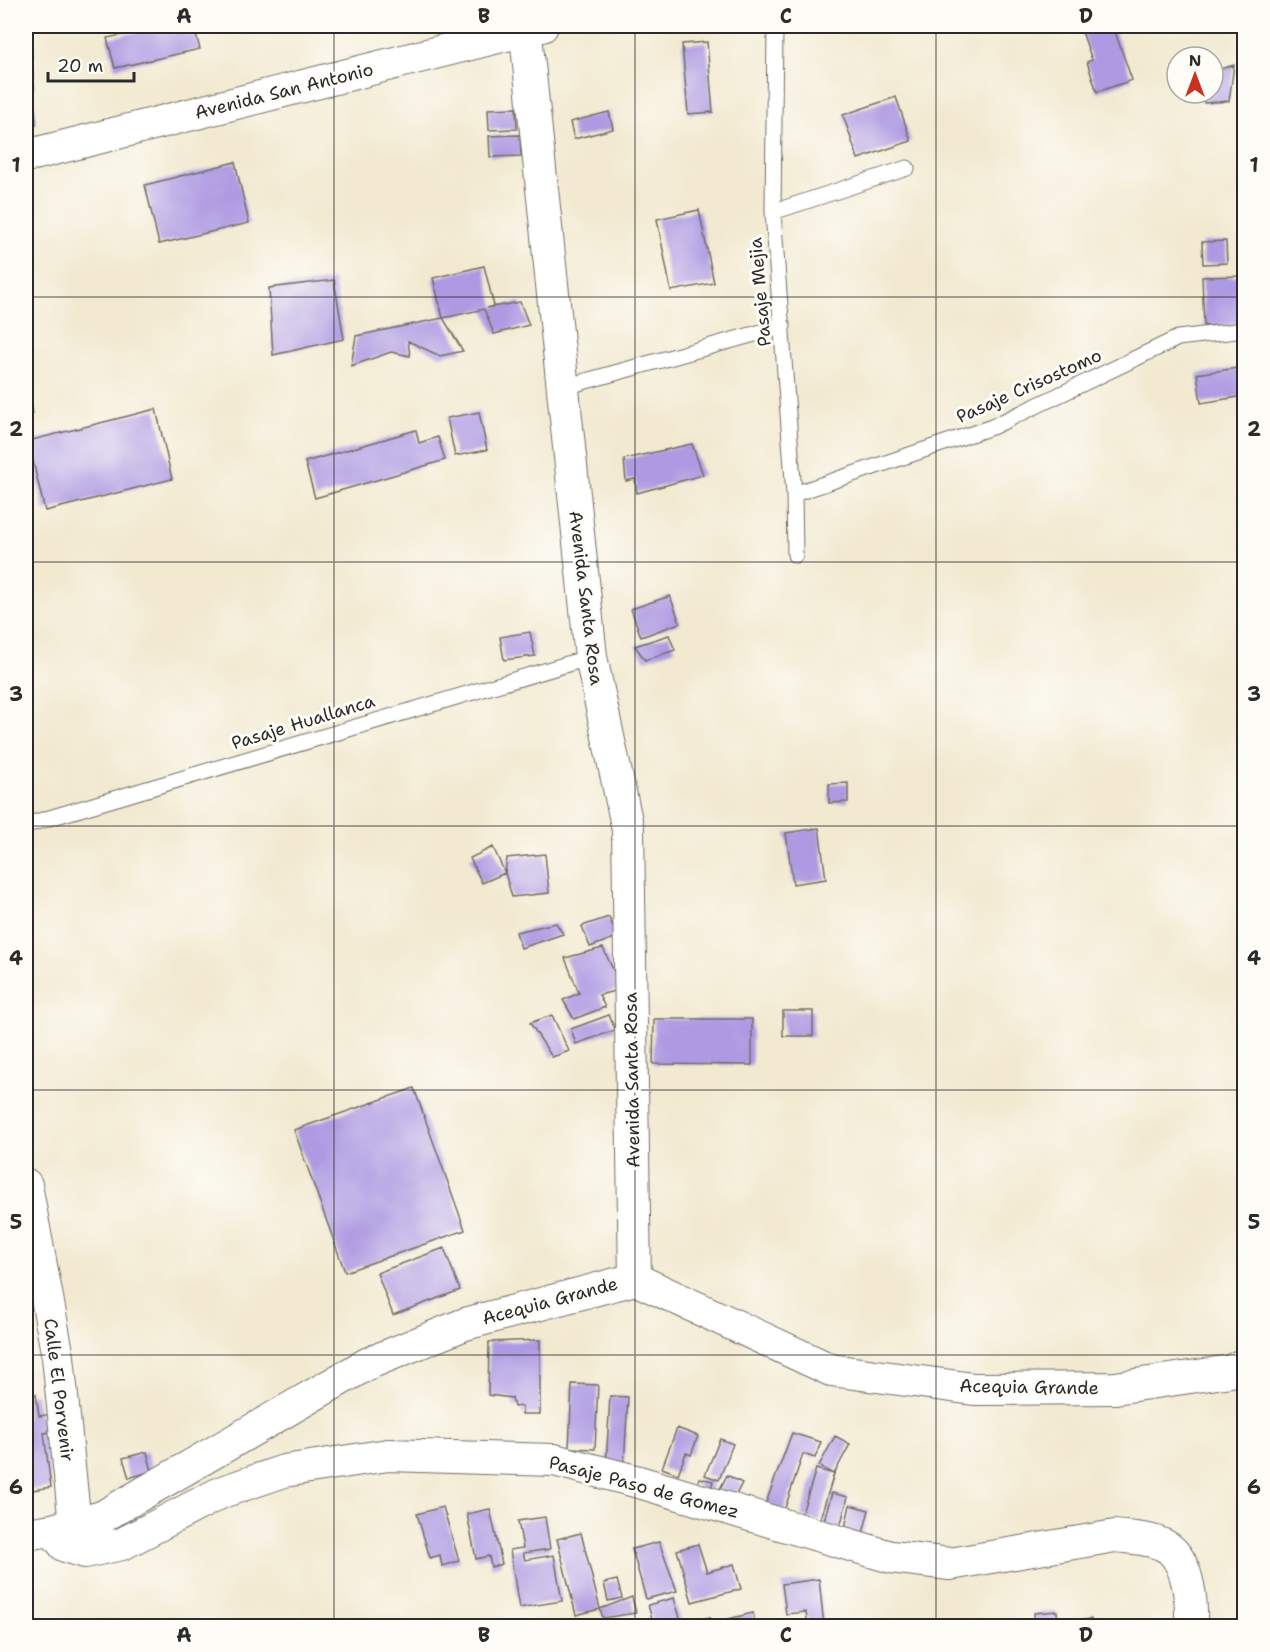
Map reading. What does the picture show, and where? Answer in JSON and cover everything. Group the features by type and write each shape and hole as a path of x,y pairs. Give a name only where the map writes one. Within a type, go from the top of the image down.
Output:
{"street":[{"name":"Avenida San Antonio","path":"26,156 531,27"},
{"name":"Avenida Santa Rosa","path":"531,27 561,388 591,657 628,830 635,1279"},
{"name":"Calle El Porvenir","path":"26,1185 58,1357 51,1530"},
{"name":"Acequia Grande","path":"51,1530 102,1517 367,1364 465,1324 635,1279 831,1370 974,1389 1115,1388 1231,1371 1245,1364"},
{"name":"Pasaje Paso de Gomez","path":"51,1530 65,1546 85,1552 122,1544 222,1492 284,1471 388,1455 554,1460 639,1482 891,1557 950,1564 1115,1536 1142,1539 1170,1548 1184,1569 1191,1626"}],"lane":[{"name":"Pasaje Mejia","path":"775,26 773,212 794,494 795,555"},
{"path":"773,212 907,168"},
{"path":"561,388 783,327"},
{"name":"Pasaje Crisostomo","path":"794,494 992,427 1178,338 1245,330"},
{"name":"Pasaje Huallanca","path":"26,825 591,657"}],"building":[{"path":"26,26 30,26 36,125 26,125"},
{"path":"141,26 203,26 205,33 196,35 200,49 115,68 107,38 142,31"},
{"path":"1080,26 1113,26 1132,80 1097,92 1087,62 1092,60"},
{"path":"707,42 713,112 688,114 682,44"},
{"path":"1234,65 1229,101 1225,101 1225,68"},
{"path":"896,97 911,141 858,159 843,115"},
{"path":"516,108 517,129 489,130 488,109"},
{"path":"609,112 613,129 574,139 570,122"},
{"path":"520,135 521,156 490,157 489,136"},
{"path":"235,162 249,223 159,244 145,185"},
{"path":"699,210 714,283 671,291 657,219"},
{"path":"1226,241 1227,263 1203,264 1202,242"},
{"path":"484,266 494,306 487,308 520,302 529,325 494,334 484,309 443,318 433,278"},
{"path":"1244,276 1244,324 1204,326 1202,277"},
{"path":"334,280 344,339 273,355 269,288"},
{"path":"443,318 463,351 440,356 408,341 410,356 391,352 351,366 356,336"},
{"path":"1244,367 1244,396 1201,403 1197,374"},
{"path":"28,382 33,414 26,414 26,383"},
{"path":"156,409 172,479 45,511 28,441"},
{"path":"479,412 487,450 455,456 447,418"},
{"path":"416,430 419,443 438,437 445,460 315,498 305,462"},
{"path":"692,444 703,475 637,493 635,479 626,481 624,459"},
{"path":"670,596 680,623 641,637 631,609"},
{"path":"530,632 535,656 504,660 500,637"},
{"path":"669,635 675,650 645,660 635,646"},
{"path":"848,783 848,802 829,803 829,784"},
{"path":"819,828 826,879 793,884 786,833"},
{"path":"493,847 505,873 482,883 470,858"},
{"path":"545,854 549,893 512,897 505,873 507,858"},
{"path":"609,917 617,937 590,947 582,926"},
{"path":"556,923 563,934 521,948 516,932"},
{"path":"603,948 622,989 599,995 605,1007 574,1019 563,1000 579,993 565,958"},
{"path":"783,1011 813,1011 813,1036 783,1036"},
{"path":"552,1015 569,1051 552,1057 530,1023"},
{"path":"609,1015 615,1030 576,1044 571,1029"},
{"path":"654,1019 752,1019 752,1065 653,1064"},
{"path":"414,1088 465,1230 345,1272 294,1130"},
{"path":"444,1248 460,1290 393,1315 377,1273"},
{"path":"540,1340 540,1414 522,1414 522,1406 514,1407 512,1398 488,1395 489,1342"},
{"path":"572,1384 598,1385 595,1449 569,1448"},
{"path":"36,1394 39,1416 61,1413 63,1430 44,1433 51,1487 26,1491 26,1395"},
{"path":"610,1396 628,1397 624,1466 606,1466"},
{"path":"677,1428 698,1436 691,1455 686,1453 678,1474 662,1468"},
{"path":"792,1433 821,1442 815,1458 803,1454 780,1523 761,1516"},
{"path":"835,1436 850,1444 834,1474 819,1466"},
{"path":"720,1439 733,1444 719,1480 705,1475"},
{"path":"147,1452 152,1471 129,1478 123,1458"},
{"path":"816,1469 834,1474 819,1522 801,1516"},
{"path":"727,1475 742,1483 730,1506 715,1499"},
{"path":"699,1478 713,1481 708,1499 695,1496"},
{"path":"832,1493 848,1497 839,1531 822,1527"},
{"path":"850,1505 869,1510 862,1537 844,1532"},
{"path":"443,1507 459,1561 442,1566 440,1555 430,1558 417,1514"},
{"path":"490,1509 502,1564 491,1567 489,1556 476,1559 467,1514"},
{"path":"545,1517 550,1549 523,1553 525,1560 554,1555 562,1601 519,1608 510,1550 523,1548 518,1521"},
{"path":"581,1533 600,1609 576,1615 557,1539"},
{"path":"659,1542 677,1591 646,1599 632,1549"},
{"path":"698,1544 707,1572 734,1564 741,1589 692,1602 677,1550"},
{"path":"819,1579 824,1626 808,1626 806,1612 786,1614 782,1584"},
{"path":"617,1580 622,1598 608,1601 604,1583"},
{"path":"632,1597 636,1613 603,1618 600,1609"},
{"path":"674,1598 682,1624 710,1617 712,1626 654,1626 648,1605"},
{"path":"1057,1611 1058,1626 1035,1626 1034,1613"},
{"path":"753,1613 756,1626 726,1626 724,1620"},
{"path":"1091,1619 1092,1626 1069,1626 1068,1622"},
{"path":"1027,1621 1028,1626 1013,1626 1012,1622"}]}
